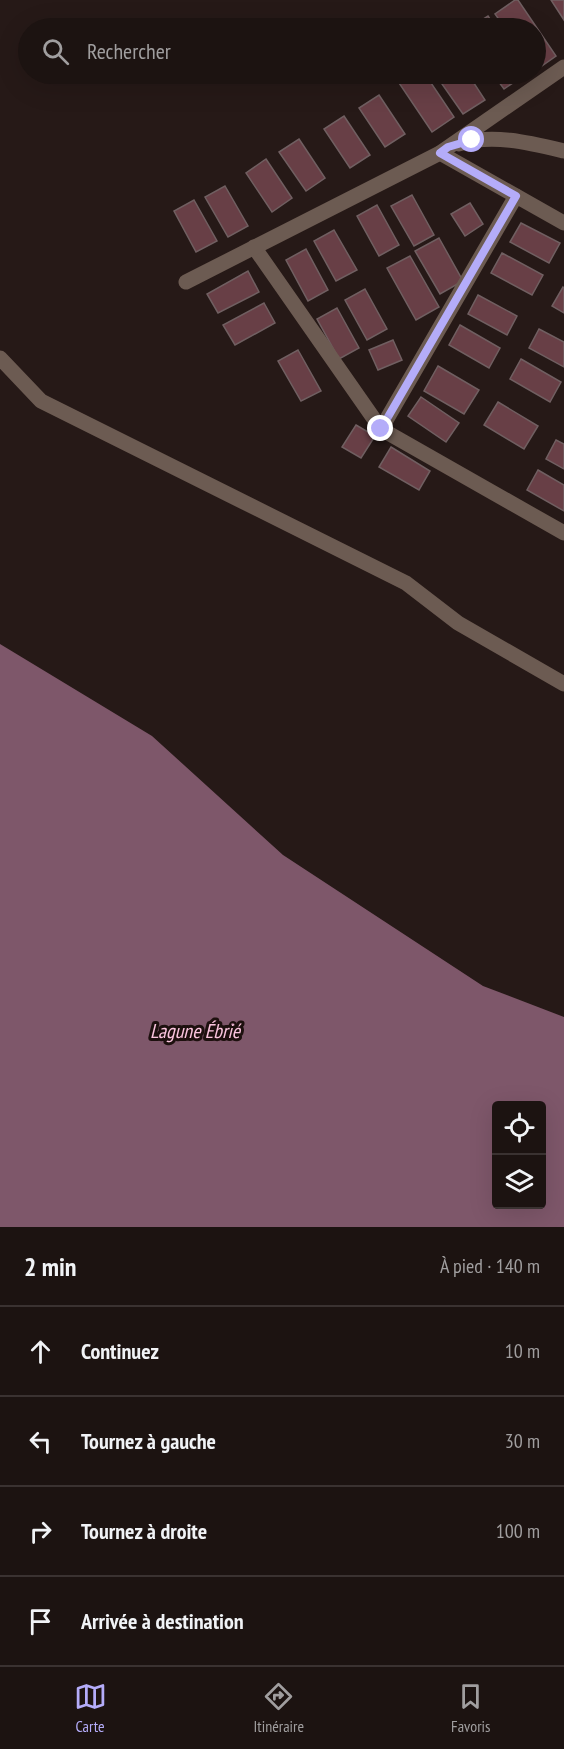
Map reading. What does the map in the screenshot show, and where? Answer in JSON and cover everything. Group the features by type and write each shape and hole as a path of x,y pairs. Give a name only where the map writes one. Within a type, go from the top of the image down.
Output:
{"street":[{"path":"546,79 564,67"},
{"path":"186,282 444,150 539,84"},
{"path":"444,150 472,140 496,140 530,143 564,151"},
{"path":"444,150 564,224"},
{"path":"381,429 516,196"},
{"path":"255,247 381,429 564,533"},
{"path":"0,358 41,401 406,584 458,623 564,684"}],"water":[{"name":"Lagune Ébrié","path":"0,644 152,736 283,855 483,986 564,1017 564,1227 0,1227"}],"building":[{"path":"518,0 530,18 498,18 495,14"},
{"path":"551,0 564,0 564,20"},
{"path":"546,41 556,56 546,63"},
{"path":"400,84 432,84 454,117 432,132"},
{"path":"442,84 475,84 485,100 463,114"},
{"path":"500,84 511,84 504,89"},
{"path":"379,95 405,134 385,147 359,108"},
{"path":"344,116 370,155 350,168 324,129"},
{"path":"299,139 325,178 306,191 279,152"},
{"path":"266,159 292,198 272,212 246,173"},
{"path":"225,186 248,226 228,237 205,197"},
{"path":"412,195 434,235 414,246 391,206"},
{"path":"194,200 217,241 196,252 174,211"},
{"path":"470,203 483,224 465,236 451,214"},
{"path":"377,205 399,245 379,256 357,216"},
{"path":"521,223 560,243 549,263 510,242"},
{"path":"334,230 357,270 336,281 314,241"},
{"path":"439,238 463,281 440,294 415,251"},
{"path":"306,249 328,290 308,301 286,260"},
{"path":"502,253 543,275 532,295 491,273"},
{"path":"410,256 439,307 416,320 387,268"},
{"path":"248,271 259,292 218,313 207,294"},
{"path":"564,288 564,313 552,306"},
{"path":"365,289 387,329 367,340 345,300"},
{"path":"478,295 517,316 507,335 468,314"},
{"path":"264,303 275,323 235,345 223,325"},
{"path":"337,308 359,348 339,359 317,319"},
{"path":"460,325 500,348 489,368 449,345"},
{"path":"539,329 564,342 564,367 529,348"},
{"path":"393,340 402,360 378,370 369,350"},
{"path":"298,350 321,391 301,401 278,361"},
{"path":"521,359 561,382 550,402 510,379"},
{"path":"438,366 479,390 464,414 424,391"},
{"path":"421,397 459,423 446,442 408,416"},
{"path":"498,402 538,426 524,449 484,425"},
{"path":"356,425 375,436 361,458 342,447"},
{"path":"556,440 564,444 564,469 546,459"},
{"path":"391,447 430,471 419,490 379,467"},
{"path":"538,470 564,485 564,511 527,490"}],"route":[{"path":"381,429 516,196 440,153 448,147 472,140"}]}
